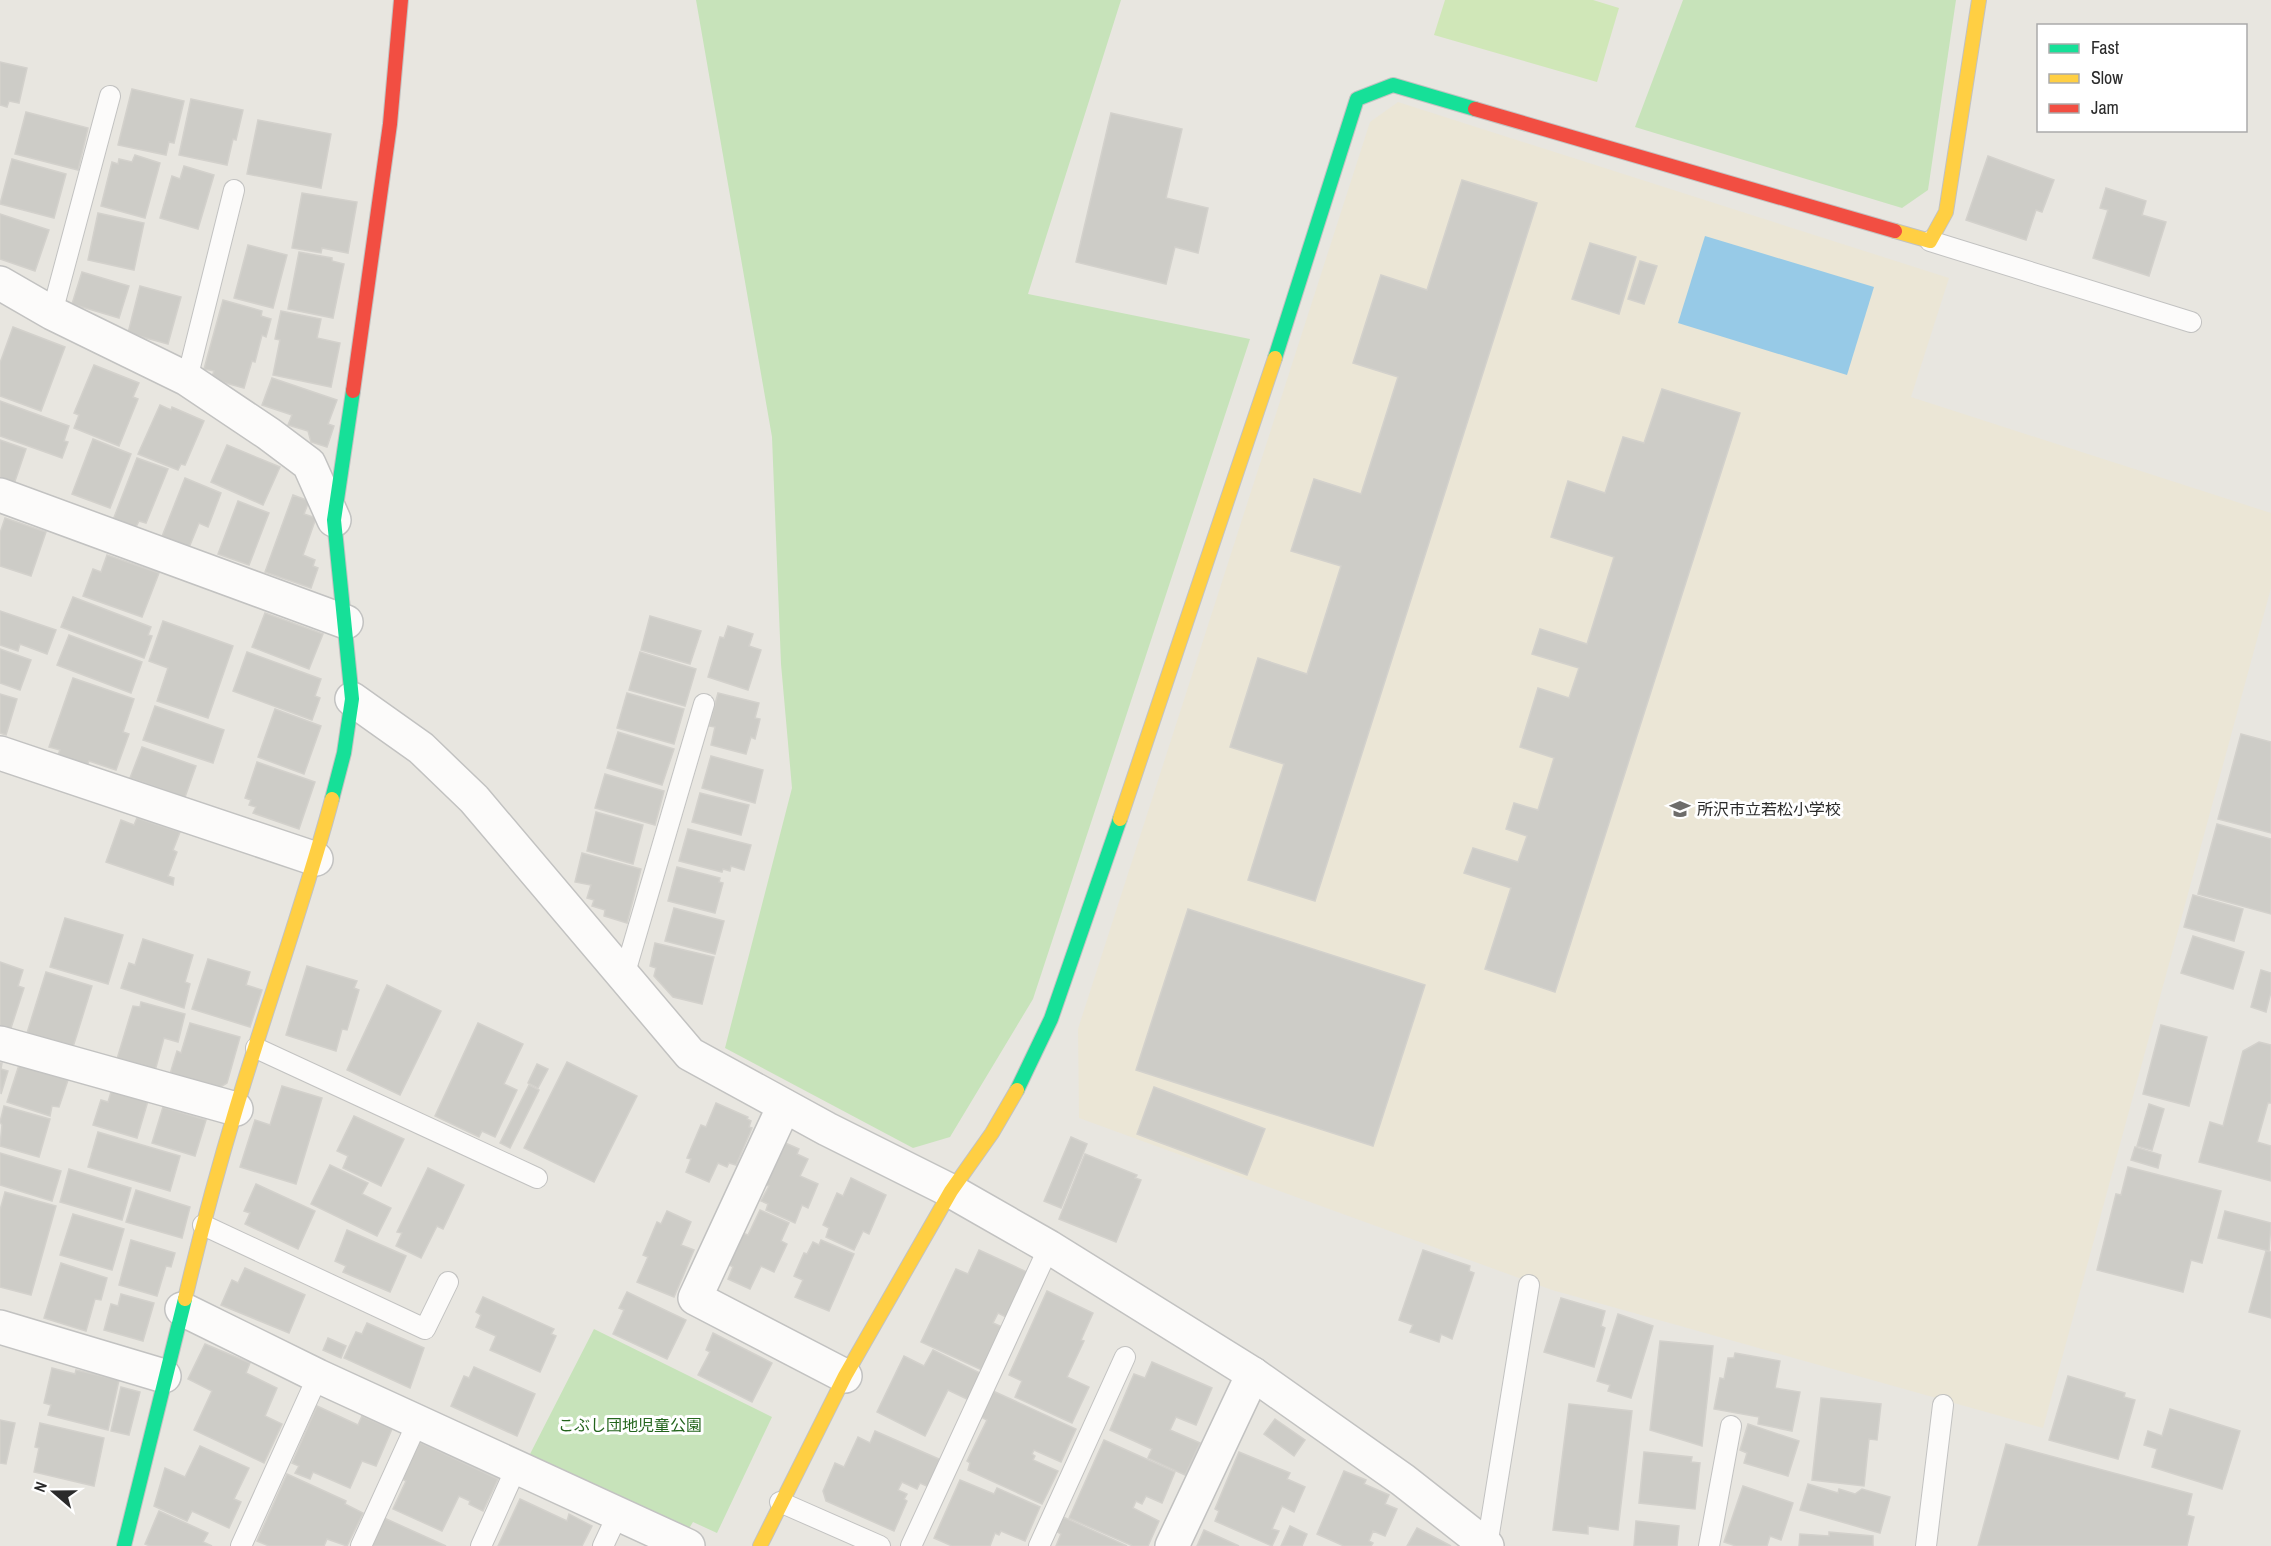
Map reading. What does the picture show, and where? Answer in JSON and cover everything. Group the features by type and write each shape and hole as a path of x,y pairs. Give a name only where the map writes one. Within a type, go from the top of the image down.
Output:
{"street":[{"path":"124,1546 203,1225 236,1109 316,859 344,753 352,699 334,520 390,124 401,0"},
{"path":"760,1546 845,1376 951,1191 968,1169 1010,1102 1047,1028 1072,962 1264,391 1357,99 1393,84 1930,241 1946,212 1979,0"},
{"path":"0,283 52,313 187,379 309,464 334,520"},
{"path":"0,495 346,622"},
{"path":"352,699 421,748 474,800 690,1054 784,1106 951,1191 1049,1247 1252,1374 1403,1480 1487,1546"},
{"path":"0,753 316,859"},
{"path":"0,1043 236,1109"},
{"path":"784,1106 695,1298 845,1376"},
{"path":"182,1309 318,1376 688,1546"},
{"path":"0,1327 164,1376"},
{"path":"1172,1546 1252,1374"}],"lane":[{"path":"52,313 110,96"},
{"path":"187,379 234,190"},
{"path":"1930,241 2191,322"},
{"path":"624,976 704,704"},
{"path":"256,1048 537,1178"},
{"path":"203,1225 426,1329 448,1282"},
{"path":"911,1546 1049,1247"},
{"path":"1487,1546 1529,1285"},
{"path":"1040,1546 1125,1357"},
{"path":"241,1546 318,1376"},
{"path":"1926,1546 1943,1405"},
{"path":"361,1546 418,1421"},
{"path":"1709,1546 1731,1426"},
{"path":"481,1546 517,1466"},
{"path":"780,1502 880,1546"},
{"path":"603,1546 618,1514"}],"shaded area":[{"name":"所沢市立若松小学校","path":"1398,102 1949,278 1911,397 2271,513 2271,588 2043,1428 1552,1290 1079,1118 1078,1029 1370,122"}],"green space":[{"path":"696,0 1121,0 1028,294 1250,339 1033,999 950,1137 913,1148 725,1048 792,788 781,664 772,437"},
{"path":"1445,0 1593,0 1619,8 1597,82 1434,35"},
{"path":"1683,0 1956,0 1928,190 1902,208 1635,127"},
{"name":"こぶし団地児童公園","path":"594,1329 772,1417 717,1533 693,1522 688,1530 529,1456"}],"water":[{"path":"1705,236 1874,287 1847,375 1678,323"}],"building":[{"path":"0,62 27,68 19,103 9,101 7,107 0,105"},
{"path":"132,89 184,101 174,143 169,142 166,155 118,145"},
{"path":"191,99 243,110 227,165 179,155"},
{"path":"26,112 88,128 78,170 15,154"},
{"path":"1111,113 1182,129 1166,198 1208,208 1198,253 1175,247 1166,284 1076,262"},
{"path":"258,120 331,134 321,188 247,174"},
{"path":"135,155 160,163 145,218 101,206 112,162 118,164 119,159 132,162"},
{"path":"1988,156 2054,180 2042,212 2036,210 2026,240 1966,220"},
{"path":"12,159 66,174 54,218 0,204"},
{"path":"184,166 214,175 198,229 160,218 172,176 180,179"},
{"path":"1462,180 1537,203 1315,901 1248,880 1284,764 1230,747 1258,658 1307,674 1341,566 1291,551 1314,479 1361,494 1398,377 1353,363 1381,275 1427,290"},
{"path":"2106,188 2146,201 2142,215 2166,222 2149,276 2093,258 2108,210 2100,208"},
{"path":"302,193 357,202 348,253 322,248 321,253 292,248"},
{"path":"98,213 144,223 134,270 88,260"},
{"path":"0,214 49,230 35,271 0,259"},
{"path":"1590,243 1636,257 1619,314 1572,299"},
{"path":"248,245 287,255 273,308 234,298"},
{"path":"299,252 332,258 332,261 344,264 333,318 288,309"},
{"path":"1640,261 1657,266 1644,304 1628,299"},
{"path":"82,272 129,286 119,318 72,304"},
{"path":"140,286 181,297 168,344 128,333"},
{"path":"223,300 262,311 261,316 271,319 266,337 262,335 255,362 252,361 244,388 211,379 214,371 204,369"},
{"path":"281,311 321,319 317,338 340,343 331,387 273,375 280,340 275,339"},
{"path":"13,327 65,347 41,411 0,396 0,363"},
{"path":"94,365 139,383 133,397 138,399 119,446 74,428 79,415 74,413"},
{"path":"272,378 337,400 328,424 334,426 327,447 311,442 308,431 288,425 292,415 262,405"},
{"path":"1662,389 1740,413 1555,992 1485,969 1511,888 1464,873 1473,848 1518,862 1527,836 1506,829 1514,803 1538,810 1554,758 1520,747 1538,688 1569,698 1579,668 1532,654 1540,629 1587,644 1614,557 1551,537 1568,481 1605,493 1623,437 1644,443"},
{"path":"0,401 69,426 64,441 68,442 62,458 0,436"},
{"path":"160,405 171,410 172,407 204,421 185,465 181,464 178,470 138,454"},
{"path":"93,439 131,454 110,508 72,494"},
{"path":"0,440 26,449 13,487 0,482"},
{"path":"227,445 280,467 263,505 211,482"},
{"path":"137,458 168,469 146,523 139,521 135,529 113,520"},
{"path":"185,478 221,493 208,527 199,523 188,550 161,539"},
{"path":"293,495 309,501 304,514 316,518 303,555 315,560 313,566 318,568 311,588 265,572"},
{"path":"238,501 269,513 249,565 218,554"},
{"path":"5,518 46,532 31,576 0,566 0,533"},
{"path":"107,555 159,573 142,617 83,596 93,569 101,572"},
{"path":"73,597 151,627 148,635 152,636 144,658 61,627"},
{"path":"0,611 56,630 47,654 20,644 18,651 0,645"},
{"path":"265,613 323,634 309,669 252,647"},
{"path":"650,616 701,631 690,664 641,650"},
{"path":"163,621 233,646 208,718 157,701 168,668 149,661"},
{"path":"728,626 753,634 749,646 761,650 748,690 708,677 720,637 724,638"},
{"path":"69,635 142,662 131,693 57,665"},
{"path":"0,649 31,660 20,690 0,683"},
{"path":"247,652 321,679 315,696 320,698 312,720 233,691"},
{"path":"640,652 696,669 685,706 629,690"},
{"path":"73,678 134,699 123,732 129,734 116,770 89,761 87,766 58,755 60,750 49,747"},
{"path":"627,693 684,709 674,744 617,728"},
{"path":"718,693 759,703 755,718 760,719 755,739 751,737 746,754 711,745 715,727 709,726"},
{"path":"0,694 17,699 6,735 0,733"},
{"path":"155,706 224,730 213,763 143,740"},
{"path":"275,709 321,726 304,774 258,757"},
{"path":"618,732 674,749 662,785 607,768"},
{"path":"2241,734 2271,742 2271,833 2218,819"},
{"path":"142,747 196,766 185,797 130,778"},
{"path":"711,756 763,770 755,803 702,788"},
{"path":"257,762 315,782 299,829 253,813 256,807 249,805 251,800 245,798"},
{"path":"605,774 664,791 655,825 595,808"},
{"path":"700,793 749,805 741,835 692,822"},
{"path":"596,812 643,825 633,864 587,851"},
{"path":"137,818 180,832 173,850 177,852 168,876 174,878 173,885 106,862 121,820 134,825"},
{"path":"2217,824 2271,839 2271,914 2198,894"},
{"path":"688,829 751,845 744,870 731,866 730,871 723,869 722,872 679,861"},
{"path":"582,853 641,869 627,923 604,916 605,910 592,906 594,900 587,898 591,885 575,882"},
{"path":"677,867 720,878 719,882 723,883 715,913 668,901"},
{"path":"2193,895 2243,909 2234,941 2184,927"},
{"path":"674,908 724,921 715,954 665,941"},
{"path":"1188,909 1425,985 1373,1146 1136,1070"},
{"path":"65,918 123,935 108,984 50,967"},
{"path":"2193,936 2244,952 2233,989 2181,973"},
{"path":"143,939 193,955 185,982 190,984 184,1008 121,988 129,963 135,965"},
{"path":"655,943 714,957 702,1004 673,997 654,976 656,968 650,966"},
{"path":"208,959 250,972 246,985 262,990 250,1027 192,1009"},
{"path":"0,962 23,970 18,986 24,988 10,1031 0,1028"},
{"path":"307,966 357,981 354,988 359,990 347,1030 342,1029 336,1051 286,1035"},
{"path":"2261,970 2271,973 2271,992 2266,1012 2251,1007"},
{"path":"46,972 92,986 73,1047 27,1033"},
{"path":"387,985 441,1011 400,1095 347,1070"},
{"path":"141,1002 185,1014 178,1042 164,1038 155,1071 117,1059 133,1006 140,1007"},
{"path":"190,1023 240,1037 227,1083 219,1088 170,1074 177,1051 181,1053"},
{"path":"478,1023 523,1044 504,1084 517,1090 495,1137 482,1131 479,1137 435,1116"},
{"path":"2161,1025 2207,1037 2189,1106 2143,1094"},
{"path":"2259,1042 2271,1045 2271,1103 2268,1103 2257,1142 2271,1146 2271,1181 2199,1162 2210,1122 2223,1126 2243,1051"},
{"path":"567,1062 637,1096 594,1182 524,1148"},
{"path":"0,1063 2,1063 1,1069 8,1071 1,1094"},
{"path":"537,1064 548,1069 538,1088 528,1083"},
{"path":"19,1065 68,1080 59,1107 52,1106 50,1116 7,1102"},
{"path":"529,1085 539,1090 510,1148 500,1143"},
{"path":"282,1086 322,1098 296,1184 240,1167 255,1120 270,1125"},
{"path":"1154,1087 1265,1129 1247,1175 1137,1134"},
{"path":"112,1089 148,1101 137,1138 93,1125 101,1100 108,1102"},
{"path":"716,1103 748,1117 747,1119 751,1121 749,1127 752,1128 736,1165 729,1163 727,1167 718,1163 709,1182 686,1172 691,1159 687,1158 701,1125 706,1127"},
{"path":"2149,1104 2164,1109 2152,1150 2137,1146"},
{"path":"4,1106 50,1119 39,1157 0,1146 2,1125 0,1122"},
{"path":"163,1107 206,1120 195,1156 152,1143"},
{"path":"354,1116 404,1139 381,1186 343,1168 348,1156 337,1151"},
{"path":"98,1132 180,1156 170,1191 88,1167"},
{"path":"1071,1137 1087,1144 1061,1208 1044,1201"},
{"path":"783,1142 799,1149 797,1154 808,1159 800,1176 818,1184 808,1208 802,1205 795,1223 766,1210 768,1204 761,1201 769,1186 764,1184"},
{"path":"2135,1147 2161,1155 2158,1168 2131,1160"},
{"path":"0,1153 61,1171 52,1201 0,1185"},
{"path":"1085,1154 1137,1175 1135,1178 1141,1180 1116,1242 1059,1219"},
{"path":"330,1165 368,1183 362,1194 391,1208 377,1236 311,1204"},
{"path":"2128,1167 2221,1191 2202,1263 2191,1260 2183,1292 2097,1270 2116,1194 2121,1195"},
{"path":"428,1168 464,1185 443,1229 437,1226 421,1258 396,1246 402,1233 397,1232"},
{"path":"69,1169 131,1188 122,1220 60,1202"},
{"path":"851,1178 886,1195 869,1234 863,1231 854,1250 826,1237 829,1228 823,1225 837,1193 843,1196"},
{"path":"256,1184 315,1211 298,1249 245,1224 250,1213 244,1211"},
{"path":"136,1190 190,1207 182,1238 126,1222"},
{"path":"5,1192 56,1206 31,1295 0,1287 0,1210"},
{"path":"760,1210 789,1223 781,1241 787,1244 774,1272 761,1266 750,1289 728,1279 733,1267 728,1264 742,1233 748,1235"},
{"path":"667,1211 691,1222 681,1245 694,1250 674,1297 637,1282 648,1257 643,1255 657,1222 661,1224"},
{"path":"2225,1211 2271,1223 2269,1251 2218,1238"},
{"path":"73,1214 124,1229 112,1270 60,1255"},
{"path":"347,1230 406,1256 390,1292 343,1272 346,1266 335,1261"},
{"path":"131,1240 175,1253 171,1267 166,1266 157,1296 119,1285"},
{"path":"821,1240 854,1254 829,1311 795,1297 803,1280 794,1276 804,1253 807,1254 813,1242 819,1245"},
{"path":"979,1250 1027,1272 1006,1317 998,1313 993,1323 1002,1327 982,1370 921,1342 956,1269 968,1274"},
{"path":"1423,1250 1470,1266 1469,1271 1474,1273 1452,1339 1441,1334 1439,1342 1410,1332 1413,1325 1399,1320"},
{"path":"2266,1251 2271,1252 2271,1318 2249,1312"},
{"path":"61,1263 107,1278 101,1300 95,1299 86,1331 44,1318"},
{"path":"245,1268 305,1295 289,1333 221,1305 232,1280 238,1283"},
{"path":"1047,1291 1093,1313 1081,1340 1084,1341 1067,1377 1089,1387 1072,1423 1015,1397 1022,1381 1009,1375"},
{"path":"627,1292 686,1320 667,1359 613,1334 624,1310 619,1308"},
{"path":"121,1294 154,1303 143,1341 104,1330 111,1304 118,1306"},
{"path":"483,1297 554,1329 551,1334 556,1336 540,1372 490,1350 496,1336 476,1327 481,1315 476,1312"},
{"path":"1561,1298 1605,1311 1601,1326 1605,1328 1594,1367 1544,1352"},
{"path":"1618,1314 1653,1326 1631,1398 1608,1391 1610,1385 1597,1381"},
{"path":"367,1323 424,1348 410,1388 344,1358 356,1332 362,1334"},
{"path":"713,1333 772,1363 752,1402 698,1375 710,1352 706,1350"},
{"path":"328,1338 346,1346 341,1358 323,1350"},
{"path":"1660,1341 1713,1346 1702,1446 1650,1430"},
{"path":"205,1344 250,1363 246,1373 277,1388 265,1416 282,1424 264,1463 194,1430 212,1391 188,1379"},
{"path":"933,1350 982,1374 969,1400 948,1390 925,1436 877,1412 904,1356 924,1366"},
{"path":"1735,1353 1780,1361 1775,1388 1800,1392 1792,1431 1758,1424 1759,1417 1714,1409 1720,1378 1724,1379 1728,1358 1734,1358"},
{"path":"1152,1362 1212,1388 1196,1425 1176,1417 1170,1430 1200,1443 1185,1475 1148,1458 1152,1449 1110,1430 1134,1374 1145,1378"},
{"path":"474,1367 535,1394 517,1436 451,1406 464,1376 469,1378"},
{"path":"52,1368 75,1374 76,1370 119,1380 108,1430 48,1415 51,1405 44,1403"},
{"path":"2068,1376 2125,1393 2124,1397 2135,1400 2118,1459 2049,1440"},
{"path":"121,1387 140,1392 129,1435 111,1431"},
{"path":"993,1391 1076,1429 1061,1462 1034,1450 1032,1454 1035,1456 1033,1460 1058,1471 1042,1504 968,1470 970,1463 967,1461 987,1420 981,1417"},
{"path":"1821,1398 1881,1404 1877,1440 1869,1439 1864,1486 1812,1480"},
{"path":"1569,1404 1632,1411 1618,1530 1588,1526 1588,1534 1553,1530"},
{"path":"317,1406 358,1425 362,1416 392,1429 376,1466 362,1461 350,1488 313,1472 310,1479 295,1473 299,1466 292,1463"},
{"path":"2170,1409 2240,1431 2222,1489 2152,1467 2157,1449 2144,1445 2148,1431 2162,1436"},
{"path":"1275,1419 1305,1440 1294,1456 1264,1434"},
{"path":"0,1420 15,1423 6,1464 0,1463"},
{"path":"40,1423 104,1438 94,1486 34,1472 39,1448 35,1447"},
{"path":"1748,1424 1799,1441 1788,1476 1744,1463 1747,1453 1740,1450"},
{"path":"875,1431 941,1460 929,1487 920,1483 917,1489 902,1482 898,1490 907,1494 904,1499 907,1501 894,1531 826,1501 823,1491 835,1463 844,1467 858,1437 870,1443"},
{"path":"1104,1440 1175,1472 1162,1503 1146,1496 1142,1504 1136,1501 1133,1508 1159,1521 1148,1546 1133,1546 1069,1518"},
{"path":"417,1441 498,1479 483,1511 459,1496 442,1531 393,1509 406,1481 400,1478"},
{"path":"2006,1444 2192,1494 2187,1515 2194,1517 2187,1546 1978,1546"},
{"path":"200,1446 249,1468 234,1499 241,1502 229,1528 192,1511 187,1521 154,1506 165,1468 185,1477"},
{"path":"1239,1452 1290,1473 1287,1479 1305,1487 1294,1512 1282,1506 1272,1529 1279,1531 1272,1546 1215,1521 1219,1511 1215,1509"},
{"path":"1644,1452 1692,1457 1691,1462 1700,1463 1695,1509 1639,1503"},
{"path":"1344,1471 1366,1480 1364,1484 1389,1495 1385,1504 1397,1509 1385,1536 1373,1531 1369,1541 1373,1543 1371,1546 1344,1546 1317,1534"},
{"path":"287,1474 346,1501 345,1504 363,1513 347,1546 327,1539 324,1546 269,1546 257,1541"},
{"path":"960,1480 994,1494 997,1488 1040,1507 1025,1541 1001,1531 999,1535 995,1533 990,1546 952,1546 934,1538"},
{"path":"1808,1484 1838,1493 1839,1489 1855,1494 1862,1489 1890,1497 1880,1533 1800,1510"},
{"path":"1743,1486 1793,1503 1781,1540 1770,1536 1767,1546 1736,1546 1724,1542"},
{"path":"520,1499 567,1521 569,1514 592,1526 582,1546 498,1546"},
{"path":"159,1511 208,1533 203,1542 212,1546 150,1546 145,1544"},
{"path":"382,1517 446,1546 369,1546"},
{"path":"1063,1517 1127,1546 1056,1546 1061,1534 1056,1531"},
{"path":"1636,1521 1679,1526 1677,1546 1634,1546"},
{"path":"1290,1526 1307,1534 1302,1546 1281,1546"},
{"path":"1417,1528 1451,1546 1407,1546"},
{"path":"1204,1530 1239,1546 1197,1546"},
{"path":"1829,1532 1873,1536 1873,1546 1799,1546 1800,1534 1829,1536"}],"traffic: fast":[{"path":"1275,358 1357,99 1393,85 1475,109"},
{"path":"332,799 344,753 352,699 334,520 353,391"},
{"path":"1017,1090 1051,1019 1120,819"},
{"path":"124,1546 185,1299"}],"traffic: slow":[{"path":"1895,231 1930,241 1946,212 1979,0"},
{"path":"1120,819 1275,358"},
{"path":"185,1299 229,1133 310,877 332,799"},
{"path":"760,1546 845,1376 951,1191 992,1133 1017,1090"}],"traffic: jam":[{"path":"353,391 390,124 401,0"},
{"path":"1475,109 1895,231"}],"place":[{"name":"所沢市立若松小学校","path":"1680,809"}]}
